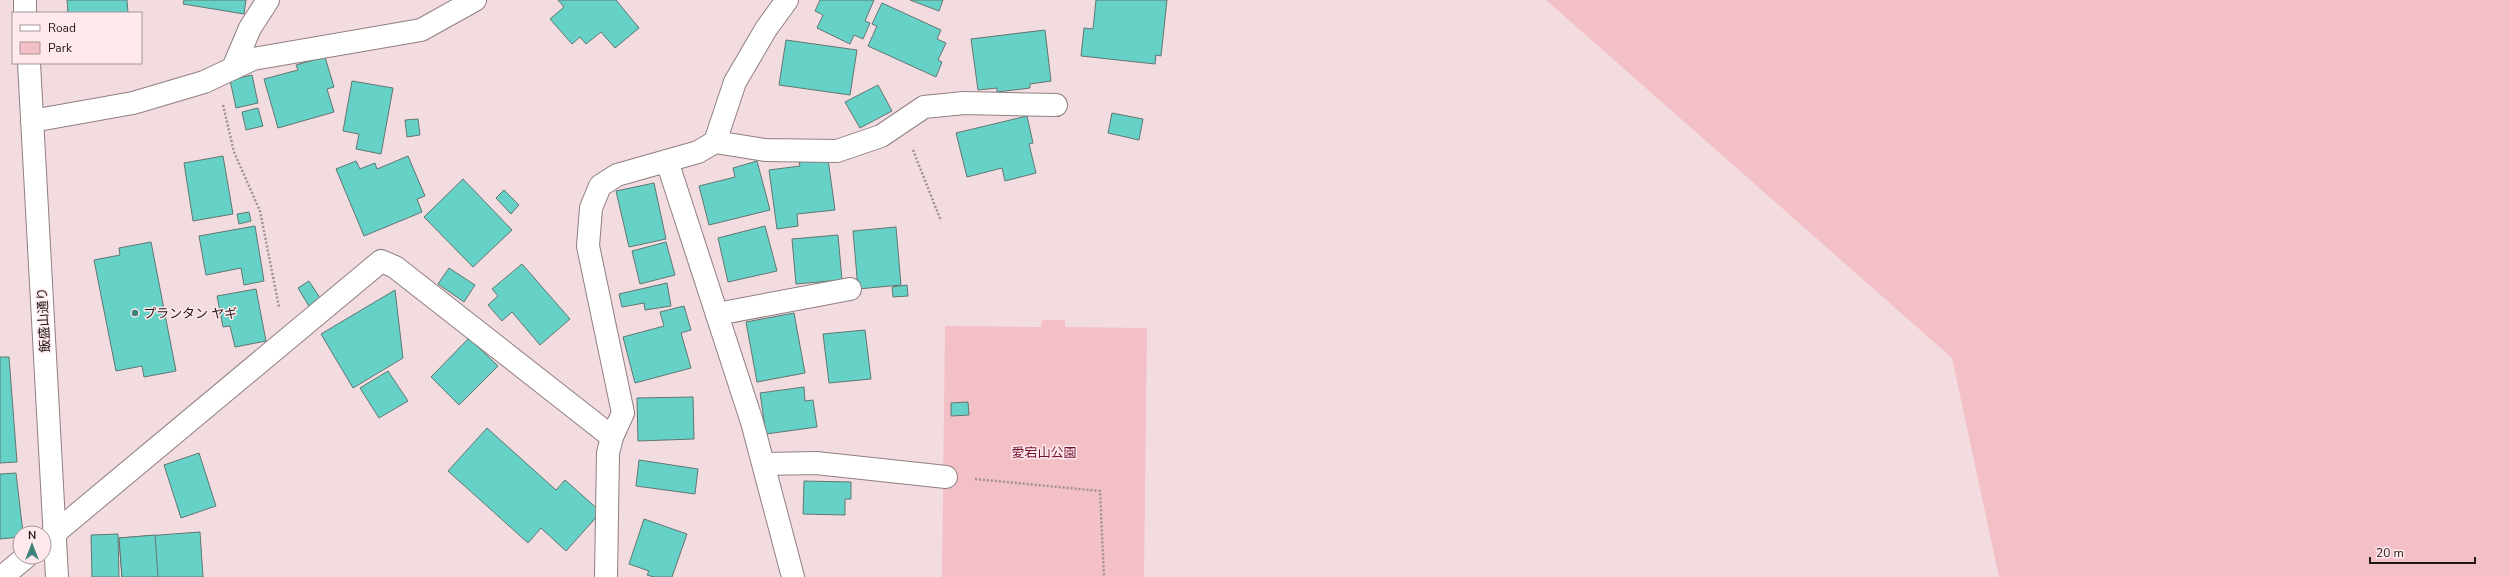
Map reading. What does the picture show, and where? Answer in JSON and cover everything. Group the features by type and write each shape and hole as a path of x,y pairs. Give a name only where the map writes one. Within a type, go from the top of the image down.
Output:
{"street":[{"path":"25,0 25,12"},
{"path":"226,72 250,28 268,0"},
{"path":"32,121 133,103 204,82 253,59 420,30 476,0"},
{"path":"715,142 735,82 766,29 787,0"},
{"name":"飯盛山通り","path":"29,64 49,525"},
{"path":"606,577 608,453 612,437 623,413 588,246 591,208 600,186 617,175 698,152 715,142 765,150 838,151 881,136 924,107 964,103 1056,104"},
{"path":"667,161 764,464 793,577"},
{"path":"52,535 382,261 394,267 612,437"},
{"path":"717,314 850,290"},
{"path":"764,464 816,463 946,477"},
{"name":"飯盛山通り","path":"52,552 57,577"},
{"path":"2,577 16,565"}],"path":[{"path":"226,72 225,116 234,152 260,211 286,341"},
{"path":"902,122 941,221"},
{"path":"946,477 1100,491 1104,577"}],"green space":[{"path":"1546,0 2510,0 2510,577 1999,577 1952,358"},
{"name":"愛宕山公園","path":"1042,320 1065,320 1065,327 1147,328 1144,577 942,577 945,326 1041,327"}],"building":[{"path":"67,0 127,0 128,12 68,12"},
{"path":"184,0 246,0 244,14 183,4"},
{"path":"558,0 616,0 639,28 615,48 601,32 586,44 580,37 572,44 550,19 564,7"},
{"path":"820,0 874,0 865,21 870,23 863,39 854,35 850,44 817,28 823,15 815,11"},
{"path":"910,0 943,0 939,11"},
{"path":"1096,0 1167,0 1161,56 1156,55 1155,64 1081,56 1084,28 1093,29"},
{"path":"882,3 941,30 937,39 946,43 938,60 942,62 936,77 868,46 877,26 872,24"},
{"path":"1045,30 1051,81 1030,84 1030,88 997,92 997,88 978,90 971,39"},
{"path":"786,40 857,50 850,95 779,85"},
{"path":"325,57 334,87 327,89 334,112 278,128 264,79 298,70 296,65"},
{"path":"252,75 258,103 236,108 230,80"},
{"path":"352,81 393,88 381,154 356,149 359,134 343,131"},
{"path":"878,85 892,111 860,128 845,102"},
{"path":"258,108 263,126 246,130 242,112"},
{"path":"1112,113 1143,119 1139,140 1108,133"},
{"path":"1027,116 1033,143 1029,144 1036,173 1005,181 1002,168 967,177 956,133"},
{"path":"418,119 420,135 407,137 405,120"},
{"path":"223,156 233,214 193,221 184,163"},
{"path":"408,156 425,196 417,199 422,212 364,236 336,169 356,161 360,169 375,163 377,169"},
{"path":"828,159 835,210 797,214 798,226 777,229 769,170 800,166 799,162"},
{"path":"757,161 770,210 709,225 699,186 735,177 733,168"},
{"path":"463,179 512,230 473,267 424,217"},
{"path":"654,183 666,239 629,247 616,191"},
{"path":"504,190 519,205 511,214 496,198"},
{"path":"249,212 251,221 239,224 237,214"},
{"path":"255,226 264,281 244,285 241,268 206,275 199,236"},
{"path":"765,226 777,271 728,282 718,238"},
{"path":"896,227 901,285 858,289 853,231"},
{"path":"838,235 842,280 796,284 792,239"},
{"name":"プランタン ヤギ","path":"151,242 176,371 144,377 142,366 116,371 94,260 120,255 119,248"},
{"path":"666,242 675,275 640,284 632,251"},
{"path":"522,264 570,319 540,345 512,312 502,321 488,305 498,296 492,289"},
{"path":"449,268 475,285 464,302 438,284"},
{"path":"309,281 322,301 310,308 298,288"},
{"path":"667,283 671,306 645,310 644,303 622,307 619,294"},
{"path":"907,285 908,296 893,297 892,287"},
{"path":"256,289 266,341 235,347 230,326 223,327 217,296"},
{"path":"395,290 403,358 353,388 321,334"},
{"path":"684,306 691,330 681,333 691,368 635,383 623,337 664,326 660,312"},
{"path":"794,313 805,373 757,382 746,322"},
{"path":"865,330 871,379 829,383 823,334"},
{"path":"469,338 498,366 459,405 431,377"},
{"path":"0,357 9,357 17,462 0,463"},
{"path":"388,371 408,401 379,418 360,388"},
{"path":"804,387 805,401 813,400 817,427 766,434 760,393"},
{"path":"693,397 694,439 638,441 637,398"},
{"path":"968,402 969,415 951,416 951,403"},
{"path":"487,428 556,490 565,480 601,512 566,551 541,528 528,543 448,471"},
{"path":"199,453 216,506 181,518 164,465"},
{"path":"639,460 698,469 695,494 636,486"},
{"path":"16,473 22,525 12,525 12,538 0,539 0,474"},
{"path":"804,481 851,482 851,499 845,499 845,515 803,514"},
{"path":"644,519 687,534 672,577 654,577 647,575 649,571 629,564"},
{"path":"200,532 203,577 122,577 119,538"},
{"path":"118,534 119,577 92,577 91,535"},
{"path":"155,535 158,577 122,577 119,538"}],"place":[{"name":"プランタン ヤギ","path":"135,313"}]}
